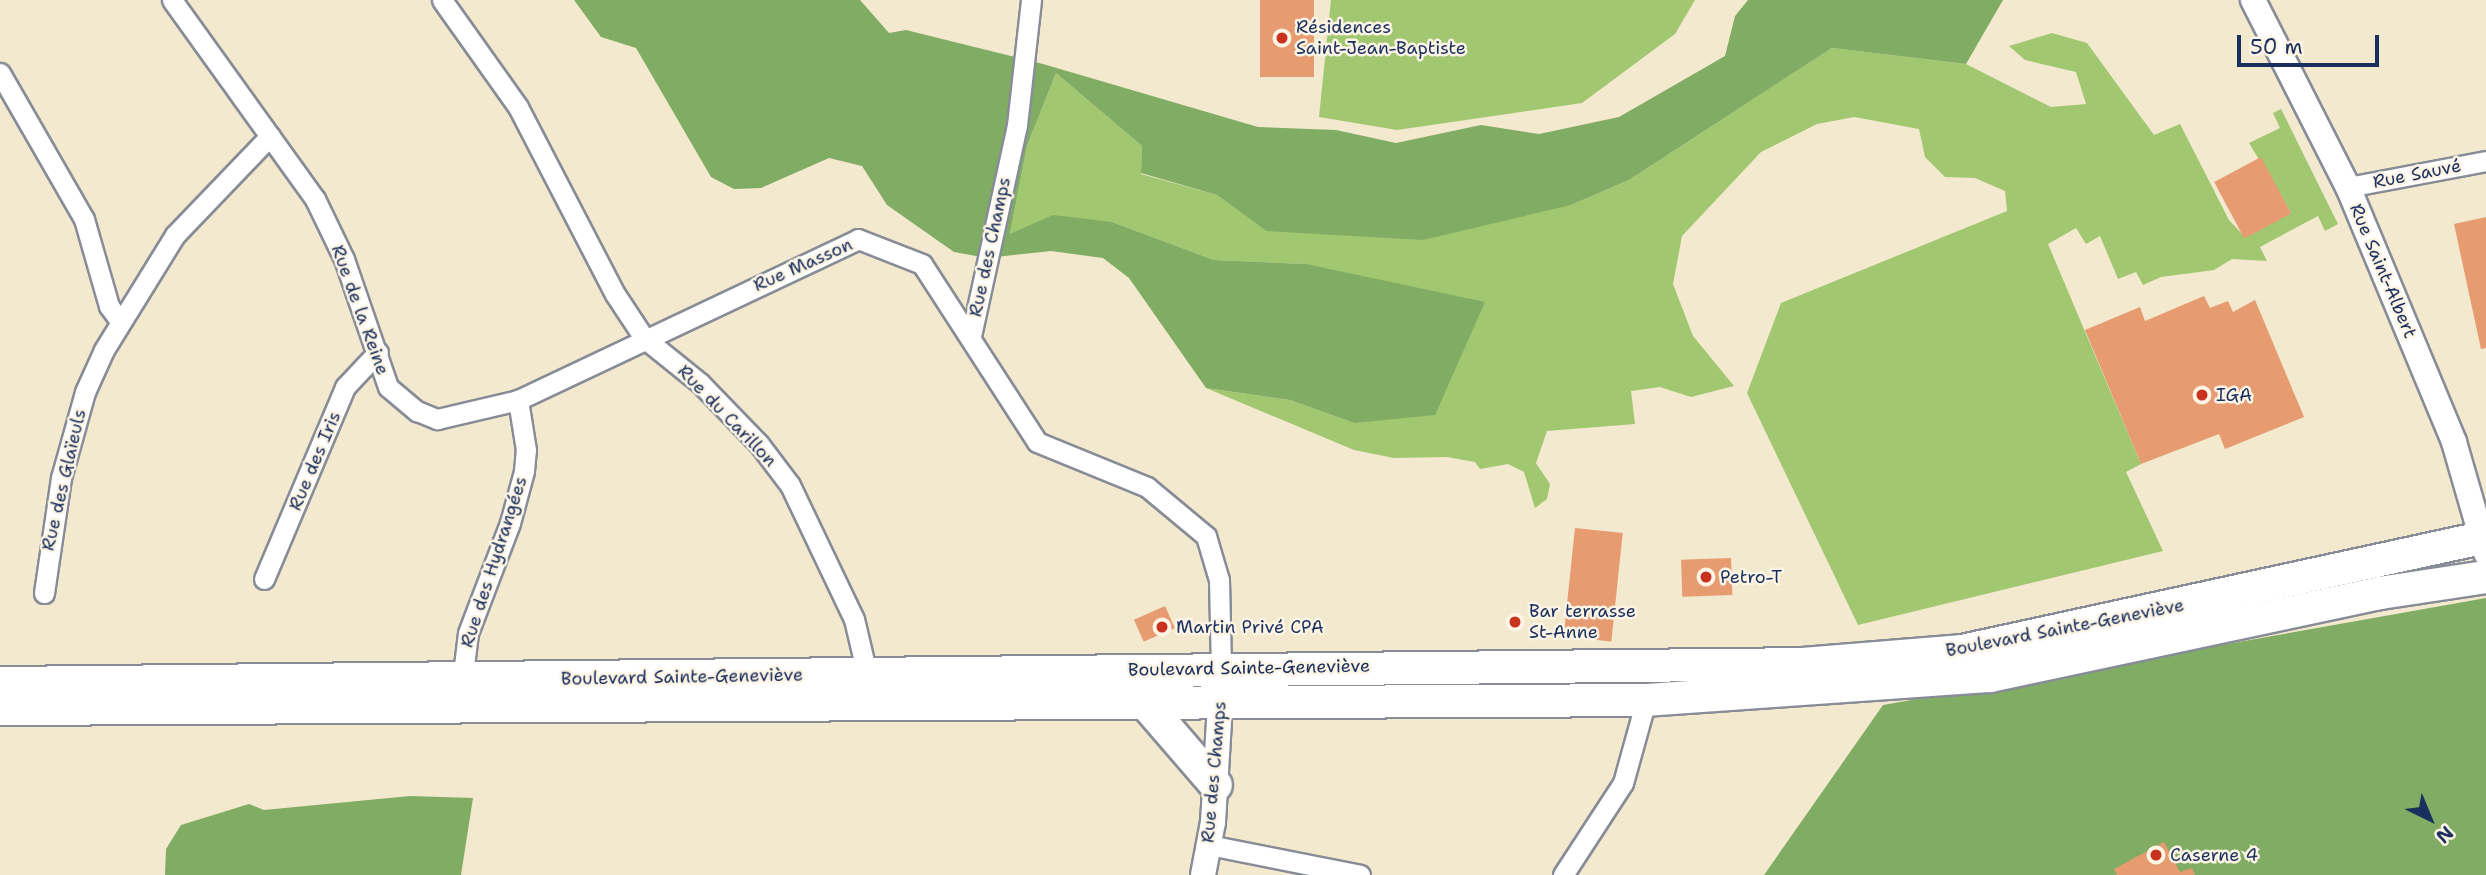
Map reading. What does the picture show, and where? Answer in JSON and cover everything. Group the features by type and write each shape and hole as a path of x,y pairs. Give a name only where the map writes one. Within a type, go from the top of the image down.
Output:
{"main road":[{"name":"Boulevard Sainte-Geneviève","path":"0,684 462,682 1221,668 1803,664 1962,651 2485,543"},
{"name":"Boulevard Sainte-Geneviève","path":"0,709 1646,701 1990,676 2380,593 2486,577"},
{"path":"1146,705 1216,785"}],"street":[{"name":"Rue de la Reine","path":"172,0 315,199 344,258 388,387 417,411 437,419 518,400 644,338"},
{"name":"Rue du Carillon","path":"442,0 518,107 615,294 644,338 700,383 759,444 790,485 854,619 867,674"},
{"name":"Rue des Champs","path":"1031,0 1017,125 971,336 1037,442 1147,487 1206,536 1219,580 1222,703 1216,785 1203,875"},
{"name":"Rue Saint-Albert","path":"2253,0 2348,187 2454,442 2485,543"},
{"path":"0,73 85,219 109,306 119,320"},
{"name":"Rue des Glaïeuls","path":"44,593 52,522 72,436 85,392 119,320 175,235 270,136"},
{"name":"Rue Sauvé","path":"2348,187 2486,161"},
{"name":"Rue Masson","path":"644,338 858,239 922,264 971,336"},
{"name":"Rue des Iris","path":"264,579 345,387 378,352"},
{"name":"Rue des Hydrangées","path":"462,682 468,633 510,523 524,471 526,450 518,400"},
{"path":"1563,875 1623,783 1646,701"},
{"path":"1209,845 1360,875"}],"green space":[{"path":"574,0 860,0 889,33 906,30 1043,64 1258,127 1336,130 1396,143 1481,125 1539,134 1619,117 1725,56 1735,16 1748,0 2003,0 1966,64 1832,48 1629,180 1571,205 1423,240 1266,231 1217,195 1141,173 1142,146 1056,73 1027,146 1010,234 1053,215 1112,222 1214,260 1306,264 1485,302 1435,415 1354,423 1290,400 1206,388 1129,278 1103,258 1051,251 987,258 954,252 887,205 862,166 829,158 761,188 734,189 711,177 636,48 601,37"},
{"path":"1331,0 1695,0 1675,34 1582,103 1397,130 1319,117"},
{"path":"2052,33 2087,43 2154,135 2180,124 2229,220 2245,237 2291,213 2249,143 2280,128 2273,113 2281,109 2338,224 2325,231 2318,216 2260,247 2267,261 2232,259 2214,270 2161,277 2143,285 2136,272 2118,279 2100,236 2086,244 2076,228 2048,244 2141,464 2126,472 2163,551 1858,625 1747,393 1781,303 2007,211 2005,191 1975,178 1945,177 1925,157 1919,129 1854,117 1817,124 1761,152 1682,236 1673,284 1693,336 1734,386 1691,397 1660,387 1631,391 1635,424 1547,431 1536,463 1550,484 1547,499 1535,508 1524,472 1508,464 1480,469 1475,462 1447,457 1394,458 1354,450 1206,388 1290,400 1354,423 1306,264 1214,260 1112,222 1010,234 1027,146 1056,73 1142,146 1141,174 1217,195 1266,231 1571,205 1629,180 1832,48 1966,64 2051,107 2086,104 2076,72 2025,60 2009,46"},
{"path":"2486,598 2486,875 1764,875 1883,705"},
{"path":"410,796 473,798 461,875 165,875 166,849 181,825 249,804 264,810"}],"building":[{"name":"Résidences Saint-Jean-Baptiste","path":"1260,0 1314,0 1314,77 1260,77"},
{"path":"2261,157 2291,214 2244,238 2214,182"},
{"path":"2486,217 2486,348 2481,349 2454,224"},
{"path":"2204,296 2210,308 2228,301 2233,312 2255,300 2304,417 2225,449 2219,434 2141,464 2085,330 2140,307 2145,321"},
{"path":"1575,528 1623,533 1611,641 1564,636"},
{"name":"Petro-T","path":"1731,558 1732,595 1682,597 1681,560"},
{"path":"1165,606 1175,628 1144,642 1134,620"},
{"name":"Caserne 4","path":"2164,842 2180,872 2192,868 2195,875 2117,875 2114,869"}],"place":[{"name":"Résidences Saint-Jean-Baptiste","path":"1282,38"},
{"name":"IGA","path":"2202,395"},
{"name":"Petro-T","path":"1706,577"},
{"name":"Bar terrasse St-Anne","path":"1515,622"},
{"name":"Martin Privé CPA","path":"1162,627"},
{"name":"Caserne 4","path":"2156,855"}]}
